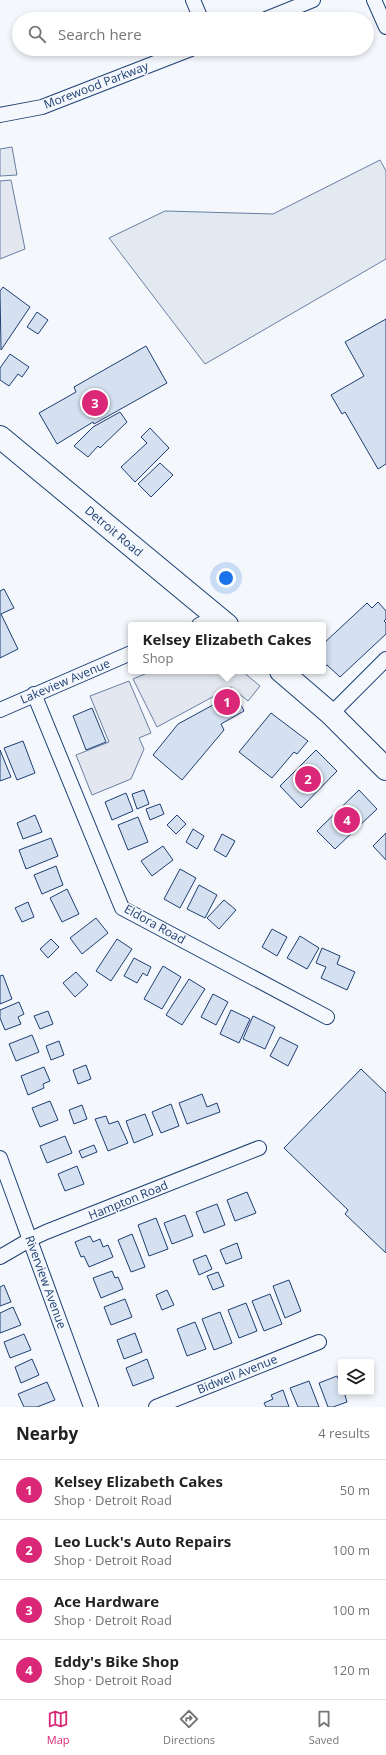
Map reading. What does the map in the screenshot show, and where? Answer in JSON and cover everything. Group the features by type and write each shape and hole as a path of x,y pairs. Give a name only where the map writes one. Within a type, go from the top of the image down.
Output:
{"main road":[{"name":"Detroit Road","path":"0,437 214,622"},
{"path":"284,674 331,714 386,769"}],"street":[{"path":"193,0 198,12"},
{"path":"283,12 313,0"},
{"path":"374,0 386,27"},
{"name":"Morewood Parkway","path":"0,115 42,107 173,56"},
{"name":"Lakeview Avenue","path":"0,710 128,654"},
{"path":"331,714 386,659"},
{"name":"Eldora Road","path":"34,694 122,908 327,1017"},
{"name":"Hampton Road","path":"0,1257 31,1239 259,1148"},
{"name":"Riverview Avenue","path":"0,1158 31,1239 91,1407"},
{"name":"Bidwell Avenue","path":"156,1407 319,1342"}],"shaded area":[{"path":"12,147 17,175 0,176 0,149"},
{"path":"380,160 386,171 386,259 205,364 109,238 165,211 273,214"},
{"path":"11,180 25,249 0,259 0,181"},
{"path":"145,674 246,674 260,686 248,701 231,687 157,727 133,679"},
{"path":"129,681 151,733 139,738 144,749 131,779 92,795 76,755 109,742 90,696"}],"building":[{"path":"3,287 30,307 1,350 0,291"},
{"path":"37,312 48,320 38,334 27,327"},
{"path":"386,319 386,464 378,469 345,412 342,414 331,395 364,376 345,342"},
{"path":"146,346 167,383 94,424 93,422 57,444 39,413 76,392 74,387"},
{"path":"10,354 29,367 22,377 18,374 9,386 0,380 0,368"},
{"path":"120,412 127,422 100,448 98,446 88,457 74,446 93,427"},
{"path":"150,428 169,448 135,482 121,467 147,443 141,437"},
{"path":"160,463 173,475 151,497 138,484"},
{"path":"4,589 14,608 1,614 18,649 0,658 0,591"},
{"path":"378,602 386,611 386,619 384,621 386,623 386,634 340,677 327,665 326,666 326,641 367,603 372,608"},
{"path":"235,693 244,711 221,724 224,730 182,780 153,755 178,724"},
{"path":"92,708 106,742 86,750 73,716"},
{"path":"271,713 308,741 297,754 294,752 272,778 239,752"},
{"path":"23,741 35,773 17,780 4,748"},
{"path":"0,750 11,777 0,781"},
{"path":"316,750 337,771 301,808 280,786"},
{"path":"144,790 149,804 137,809 132,794"},
{"path":"359,790 377,809 335,849 317,831"},
{"path":"126,793 133,811 112,820 105,802"},
{"path":"160,804 164,814 150,820 146,809"},
{"path":"35,815 42,832 23,839 17,823"},
{"path":"177,815 186,824 176,834 167,825"},
{"path":"138,817 148,842 128,850 118,825"},
{"path":"193,829 204,836 197,849 186,842"},
{"path":"386,833 386,860 373,846"},
{"path":"222,834 235,841 226,857 214,850"},
{"path":"51,838 58,856 26,869 19,850"},
{"path":"163,846 173,860 152,876 141,861"},
{"path":"56,866 63,885 42,894 34,875"},
{"path":"180,869 196,878 180,908 164,899"},
{"path":"199,885 217,895 205,918 187,909"},
{"path":"67,889 79,914 62,922 50,898"},
{"path":"224,900 236,910 219,929 207,918"},
{"path":"28,902 34,917 22,922 15,908"},
{"path":"96,918 108,933 82,954 70,938"},
{"path":"272,929 287,937 277,956 262,947"},
{"path":"300,936 319,948 307,969 287,958"},
{"path":"51,939 59,947 48,958 40,949"},
{"path":"117,939 132,949 111,981 96,971"},
{"path":"322,948 340,956 337,964 355,972 347,990 321,978 326,967 316,963"},
{"path":"134,958 151,967 147,976 143,973 137,983 124,976"},
{"path":"163,966 181,977 162,1009 144,999"},
{"path":"76,972 88,985 75,997 63,983"},
{"path":"3,975 12,999 0,1004 0,976"},
{"path":"189,979 205,989 182,1025 166,1015"},
{"path":"213,994 228,1002 216,1025 201,1017"},
{"path":"19,1002 24,1014 18,1017 21,1024 5,1030 0,1018 0,1010"},
{"path":"231,1010 250,1019 239,1043 220,1034"},
{"path":"48,1011 53,1024 40,1029 34,1016"},
{"path":"253,1016 275,1027 265,1049 243,1039"},
{"path":"32,1035 39,1052 16,1061 9,1044"},
{"path":"280,1037 298,1046 288,1066 270,1056"},
{"path":"59,1041 64,1055 51,1060 46,1046"},
{"path":"86,1065 91,1079 78,1084 73,1070"},
{"path":"44,1067 50,1081 43,1084 44,1088 28,1095 21,1076"},
{"path":"361,1069 386,1093 386,1253 345,1214 348,1210 284,1148"},
{"path":"202,1094 207,1107 217,1103 220,1112 187,1124 179,1103"},
{"path":"50,1101 58,1120 40,1127 32,1108"},
{"path":"171,1104 179,1126 161,1133 152,1112"},
{"path":"82,1105 87,1119 74,1124 69,1110"},
{"path":"145,1114 153,1135 134,1143 126,1121"},
{"path":"106,1116 109,1124 118,1121 128,1143 108,1151 95,1119"},
{"path":"65,1136 72,1153 47,1163 40,1146"},
{"path":"94,1145 97,1152 82,1158 79,1151"},
{"path":"77,1166 84,1184 65,1191 58,1174"},
{"path":"247,1192 256,1213 235,1221 227,1200"},
{"path":"217,1204 225,1225 204,1233 196,1212"},
{"path":"185,1215 193,1236 172,1244 164,1223"},
{"path":"156,1218 168,1249 149,1256 138,1225"},
{"path":"132,1234 145,1267 131,1272 118,1240"},
{"path":"90,1236 93,1242 100,1239 103,1247 108,1245 113,1257 89,1267 84,1256 81,1257 75,1242"},
{"path":"237,1243 242,1258 226,1264 220,1250"},
{"path":"206,1255 212,1269 199,1275 193,1260"},
{"path":"112,1271 115,1278 118,1277 123,1289 101,1298 93,1278"},
{"path":"218,1272 224,1286 213,1290 207,1276"},
{"path":"289,1280 301,1311 285,1318 273,1286"},
{"path":"4,1285 11,1302 0,1306 0,1287"},
{"path":"167,1290 174,1305 162,1310 156,1295"},
{"path":"270,1294 282,1324 264,1331 252,1301"},
{"path":"125,1299 132,1317 111,1325 104,1307"},
{"path":"246,1303 257,1331 239,1338 228,1310"},
{"path":"13,1307 21,1325 0,1333 0,1313"},
{"path":"220,1312 232,1343 214,1350 202,1319"},
{"path":"195,1322 206,1349 187,1356 177,1329"},
{"path":"135,1333 142,1352 124,1359 117,1340"},
{"path":"24,1334 31,1350 10,1358 4,1342"},
{"path":"32,1359 39,1375 21,1383 15,1367"},
{"path":"147,1359 154,1378 133,1386 126,1368"},
{"path":"337,1376 338,1395 345,1395 347,1402 333,1407 328,1407 319,1383"},
{"path":"309,1381 319,1407 298,1407 290,1388"},
{"path":"47,1382 55,1400 37,1407 24,1407 18,1394"},
{"path":"283,1390 289,1407 266,1407 264,1403 273,1399 271,1395"}],"place":[{"name":"Ace Hardware","path":"95,403"},
{"name":"Kelsey Elizabeth Cakes","path":"227,702"},
{"name":"Leo Luck's Auto Repairs","path":"308,779"},
{"name":"Eddy's Bike Shop","path":"347,820"}]}
